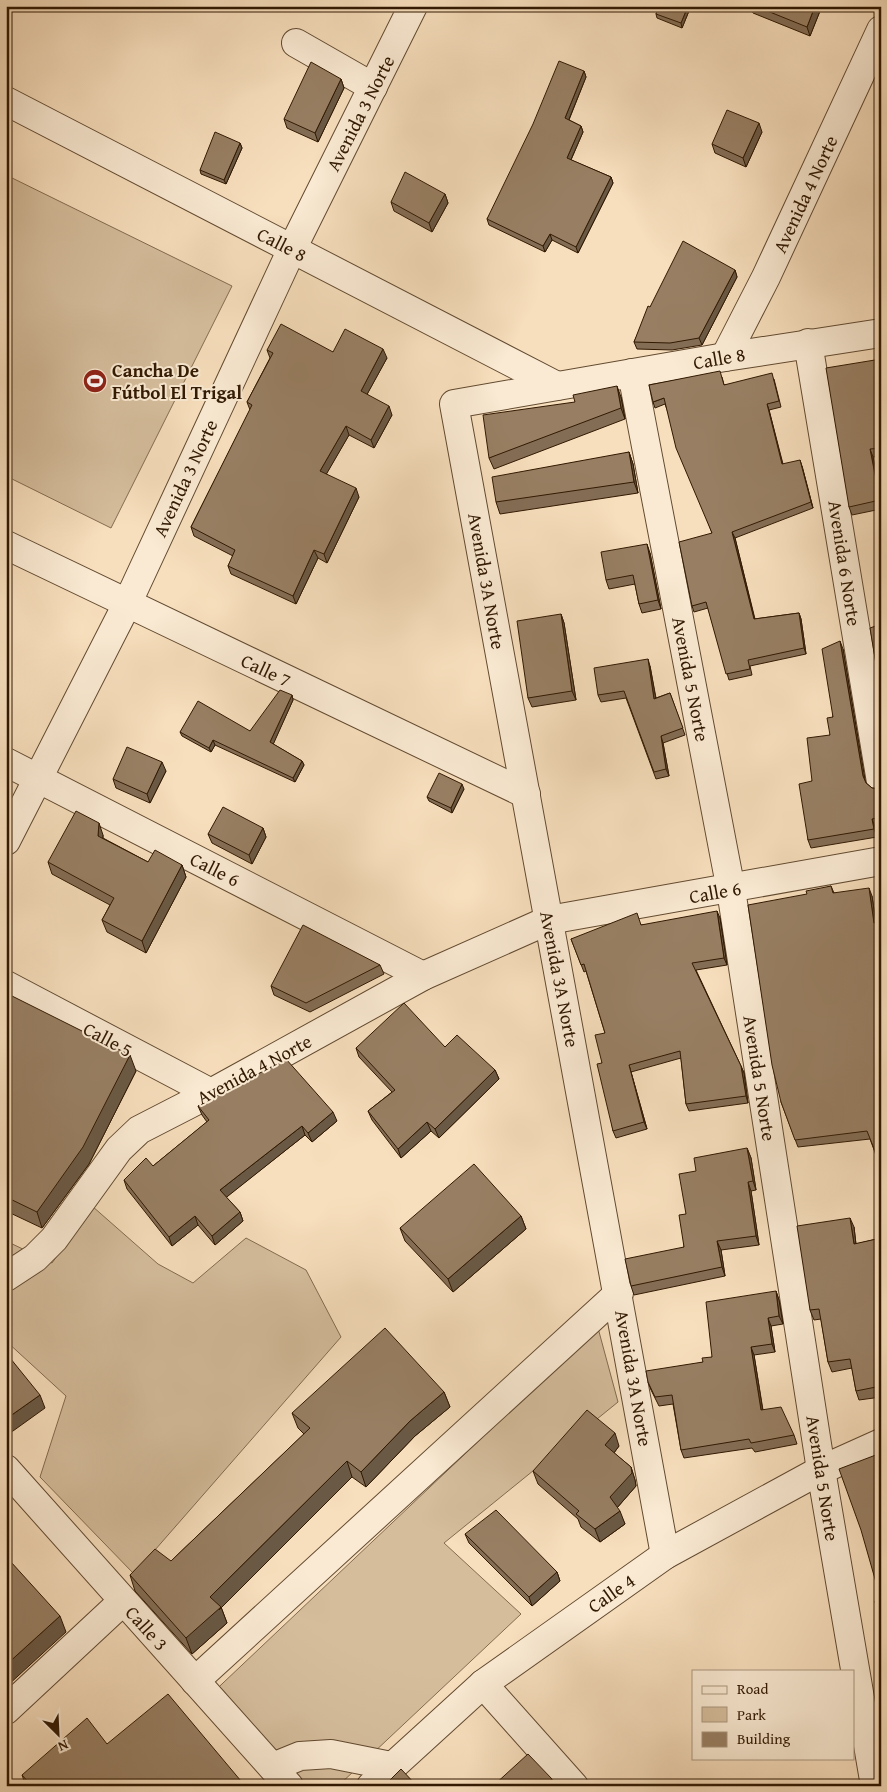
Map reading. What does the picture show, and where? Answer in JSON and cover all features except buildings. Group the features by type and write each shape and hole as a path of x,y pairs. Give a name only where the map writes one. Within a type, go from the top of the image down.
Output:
{"street":[{"name":"Avenida 3 Norte","path":"6,841 126,604 292,249 413,6"},
{"name":"Avenida 4 Norte","path":"725,357 770,268 881,30"},
{"path":"296,43 373,87"},
{"name":"Calle 8","path":"6,101 557,386"},
{"name":"Calle 8","path":"454,404 725,357 881,333"},
{"name":"Avenida 6 Norte","path":"808,344 881,782"},
{"name":"Avenida 5 Norte","path":"632,373 731,890 821,1470 875,1786"},
{"name":"Avenida 3A Norte","path":"454,404 619,1293 665,1555"},
{"name":"Calle 7","path":"6,545 526,794"},
{"name":"Calle 6","path":"6,762 423,976"},
{"name":"Calle 6","path":"549,920 731,890 881,861"},
{"name":"Avenida 4 Norte","path":"6,1277 35,1258 54,1239 119,1149 139,1130 211,1093 423,976 549,920"},
{"name":"Calle 5","path":"6,985 211,1093"},
{"path":"195,1681 619,1293"},
{"name":"Calle 4","path":"371,1786 483,1684 665,1555 821,1470 881,1443"},
{"name":"Calle 3","path":"6,1469 281,1777"},
{"path":"6,1710 123,1601"},
{"path":"483,1684 574,1786"},
{"path":"281,1777 300,1756 331,1754 391,1766"}],"green space":[{"name":"Cancha De Fútbol El Trigal","path":"6,175 232,286 111,528 6,476"},
{"path":"92,1206 158,1264 193,1283 246,1238 306,1270 341,1337 134,1574 40,1477 66,1396 6,1341 6,1241 52,1263"},
{"path":"598,1328 618,1402 444,1543 521,1614 338,1786 285,1786 204,1701"}],"place":[{"name":"Cancha De Fútbol El Trigal","path":"95,381"}]}
